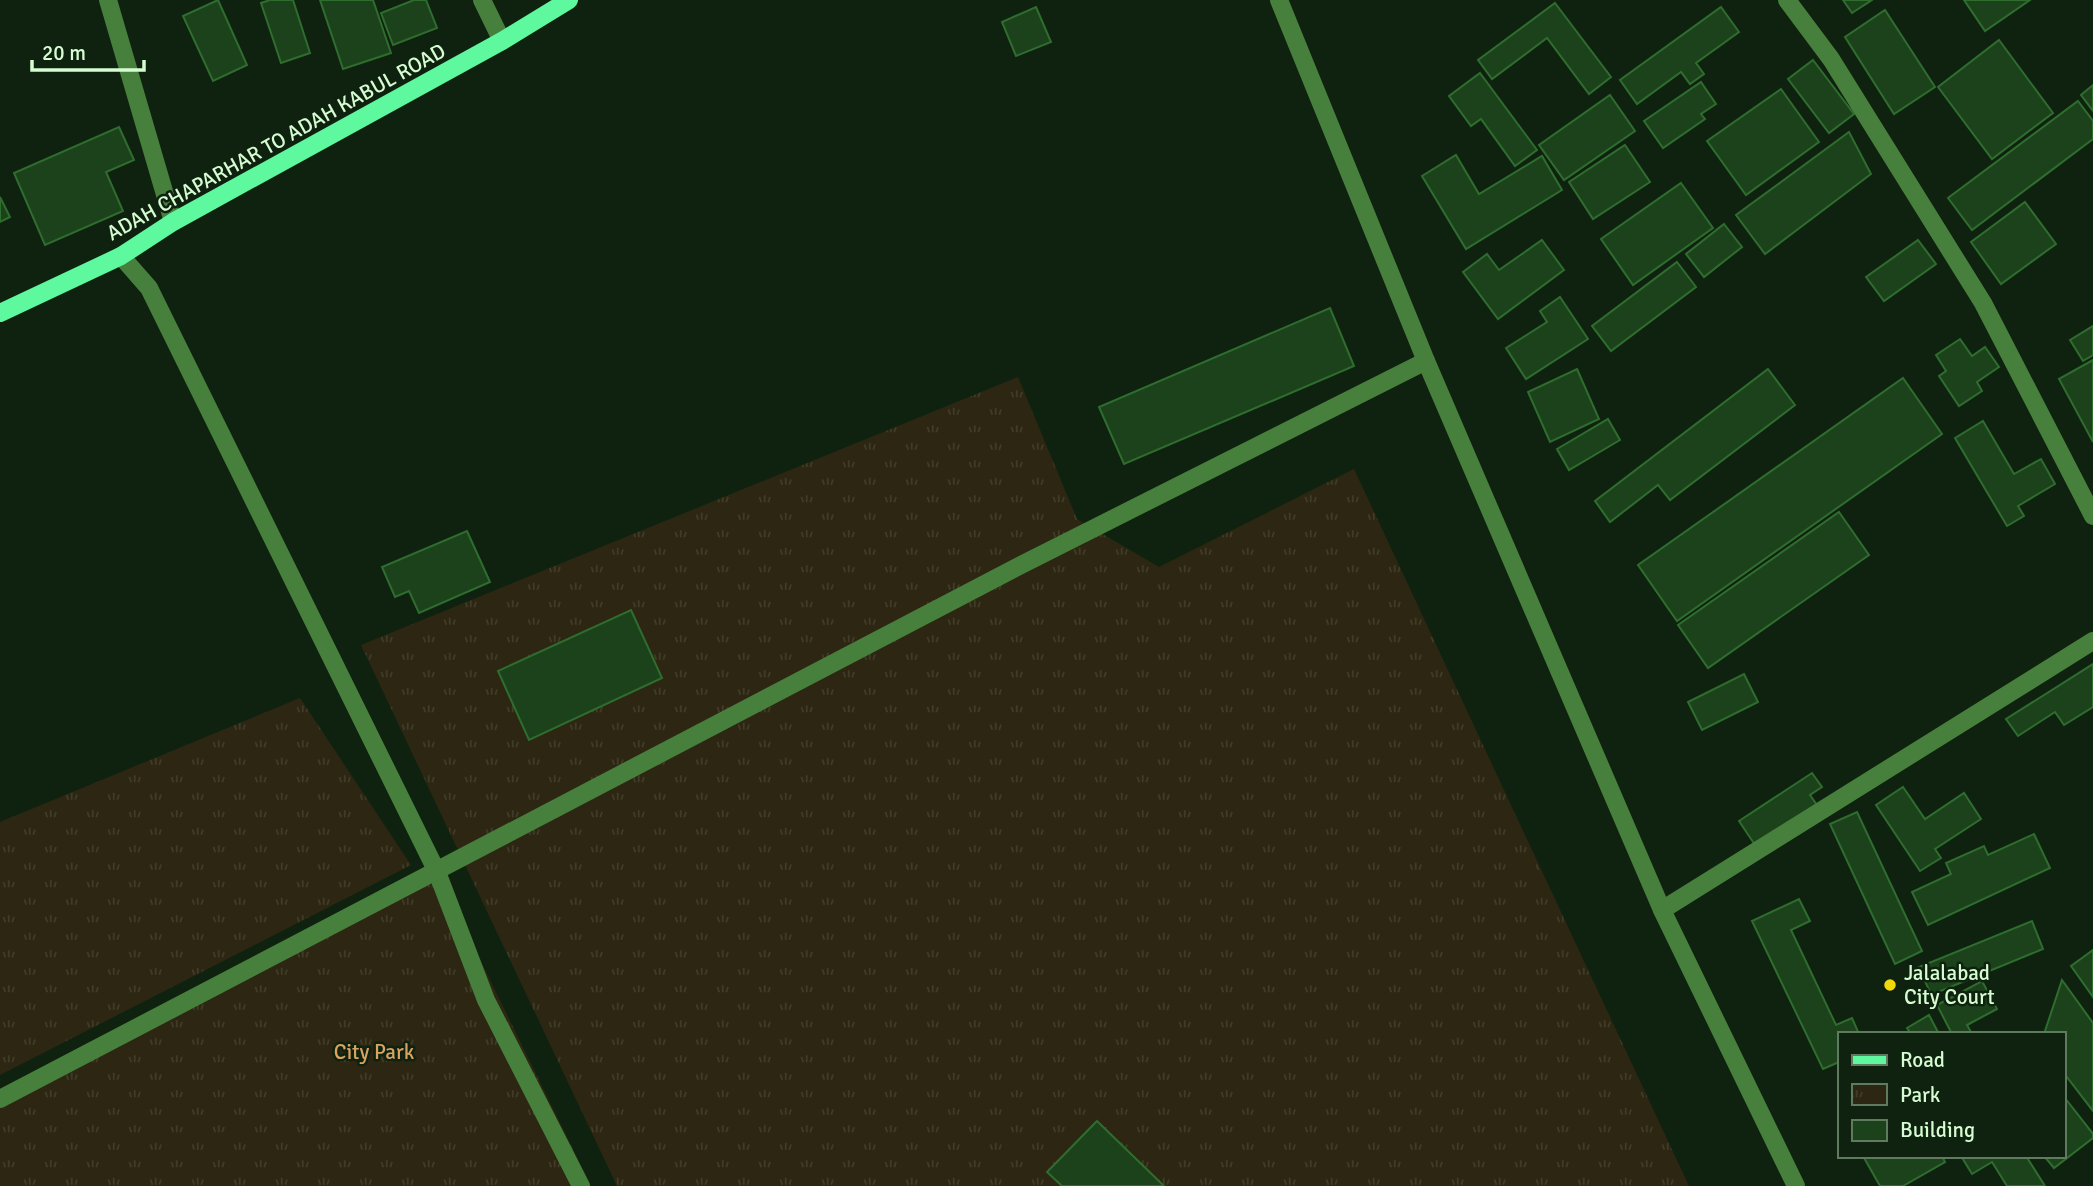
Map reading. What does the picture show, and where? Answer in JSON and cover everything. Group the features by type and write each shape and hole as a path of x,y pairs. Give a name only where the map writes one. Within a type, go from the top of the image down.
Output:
{"main road":[{"name":"ADAH CHAPARHAR TO ADAH KABUL ROAD","path":"0,313 121,257 173,222 502,41 569,0"}],"street":[{"path":"108,0 173,222"},
{"path":"482,0 502,41"},
{"path":"1279,0 1426,361 1662,910 1796,1186"},
{"path":"1787,0 1830,59 1983,303 2093,516"},
{"path":"121,257 149,288 437,872 486,1000 581,1186"},
{"path":"0,1099 1021,565 1426,361"},
{"path":"1662,910 2093,641"}],"green space":[{"path":"1018,377 1077,519 1159,567 1354,469 1689,1186 617,1186 361,645"},
{"path":"300,698 411,865 0,1075 0,822"},
{"name":"City Park","path":"437,872 591,1186 0,1186 0,1089"}],"building":[{"path":"218,0 247,65 213,81 183,16"},
{"path":"270,0 293,0 310,53 281,63 261,3"},
{"path":"320,0 373,0 391,53 343,69"},
{"path":"414,0 426,0 437,28 393,45 381,13"},
{"path":"1843,0 1872,0 1852,13"},
{"path":"1964,0 2030,0 1985,31"},
{"path":"1555,3 1611,77 1589,94 1547,38 1492,79 1478,60"},
{"path":"1036,7 1051,42 1016,56 1002,22"},
{"path":"1721,7 1739,32 1696,63 1704,74 1690,84 1681,72 1637,104 1620,80"},
{"path":"1885,10 1935,87 1894,114 1845,37"},
{"path":"1999,40 2053,113 1992,159 1938,87"},
{"path":"1813,60 1854,114 1829,133 1788,79"},
{"path":"1480,73 1537,150 1515,166 1481,119 1471,126 1449,96"},
{"path":"1701,82 1716,104 1701,114 1705,119 1663,148 1644,121"},
{"path":"2093,85 2093,111 2081,95"},
{"path":"1781,89 1819,142 1746,195 1707,141"},
{"path":"1610,95 1635,131 1564,180 1539,145"},
{"path":"2078,101 2093,121 2093,139 1972,230 1948,198"},
{"path":"119,127 134,160 106,172 123,211 45,245 14,173"},
{"path":"1849,132 1871,174 1765,254 1736,215"},
{"path":"1625,145 1650,182 1593,219 1569,182"},
{"path":"1456,155 1479,194 1542,156 1562,190 1466,249 1422,176"},
{"path":"1681,183 1713,228 1633,285 1601,239"},
{"path":"0,197 10,217 0,222"},
{"path":"2025,202 2056,244 2001,284 1971,242"},
{"path":"1724,224 1742,247 1704,277 1686,254"},
{"path":"1542,240 1564,270 1498,319 1463,272 1487,254 1499,270"},
{"path":"1918,240 1936,264 1884,301 1866,277"},
{"path":"1677,262 1696,287 1611,351 1592,326"},
{"path":"1560,297 1588,339 1526,379 1506,348 1547,322 1540,311"},
{"path":"1330,308 1354,366 1124,464 1099,407"},
{"path":"2093,326 2093,355 2083,361 2070,340"},
{"path":"1960,339 1972,356 1985,347 1999,367 1977,382 1982,391 1959,406 1939,376 1946,371 1936,355"},
{"path":"2093,360 2093,442 2059,379"},
{"path":"1577,369 1599,419 1550,442 1528,392"},
{"path":"1768,369 1795,405 1670,500 1658,485 1610,522 1595,501"},
{"path":"1903,378 1942,434 1677,621 1638,565"},
{"path":"1608,419 1620,440 1569,470 1557,449"},
{"path":"1983,421 2014,474 2041,459 2055,484 2018,506 2024,516 2007,526 1955,438"},
{"path":"1839,512 1869,555 1708,668 1678,625"},
{"path":"467,531 490,582 419,613 409,591 395,597 382,567"},
{"path":"631,610 662,678 529,740 498,671"},
{"path":"2093,664 2093,707 2064,725 2055,712 2018,736 2006,719"},
{"path":"1744,674 1758,702 1702,730 1688,702"},
{"path":"1812,773 1822,787 1810,795 1817,805 1755,845 1739,821"},
{"path":"1903,787 1925,819 1964,793 1981,819 1935,849 1941,858 1920,871 1876,805"},
{"path":"1857,812 1922,951 1895,964 1830,824"},
{"path":"2034,834 2050,868 1928,925 1912,892 1951,874 1946,863 1984,846 1988,855"},
{"path":"1799,899 1810,921 1791,930 1836,1025 1852,1018 1858,1032 1838,1032 1838,1062 1823,1069 1752,921"},
{"path":"2032,921 2043,949 1931,995 1919,967"},
{"path":"2093,950 2093,997 2071,966"},
{"path":"2062,980 2093,1023 2093,1111 2065,1075 2065,1032 2045,1032"},
{"path":"1982,981 1997,1009 1967,1025 1971,1032 1951,1032 1937,1005"},
{"path":"1929,1015 1938,1032 1910,1032 1907,1028"},
{"path":"2065,1098 2093,1134 2093,1138 2054,1168 2046,1158 2065,1158"},
{"path":"1097,1121 1164,1186 1062,1186 1047,1172"},
{"path":"1864,1158 1943,1158 1945,1162 1903,1186 1880,1186"},
{"path":"1962,1158 2027,1158 2045,1186 2007,1186 1992,1162 1972,1174"}],"place":[{"name":"Jalalabad City Court","path":"1890,985"}]}
